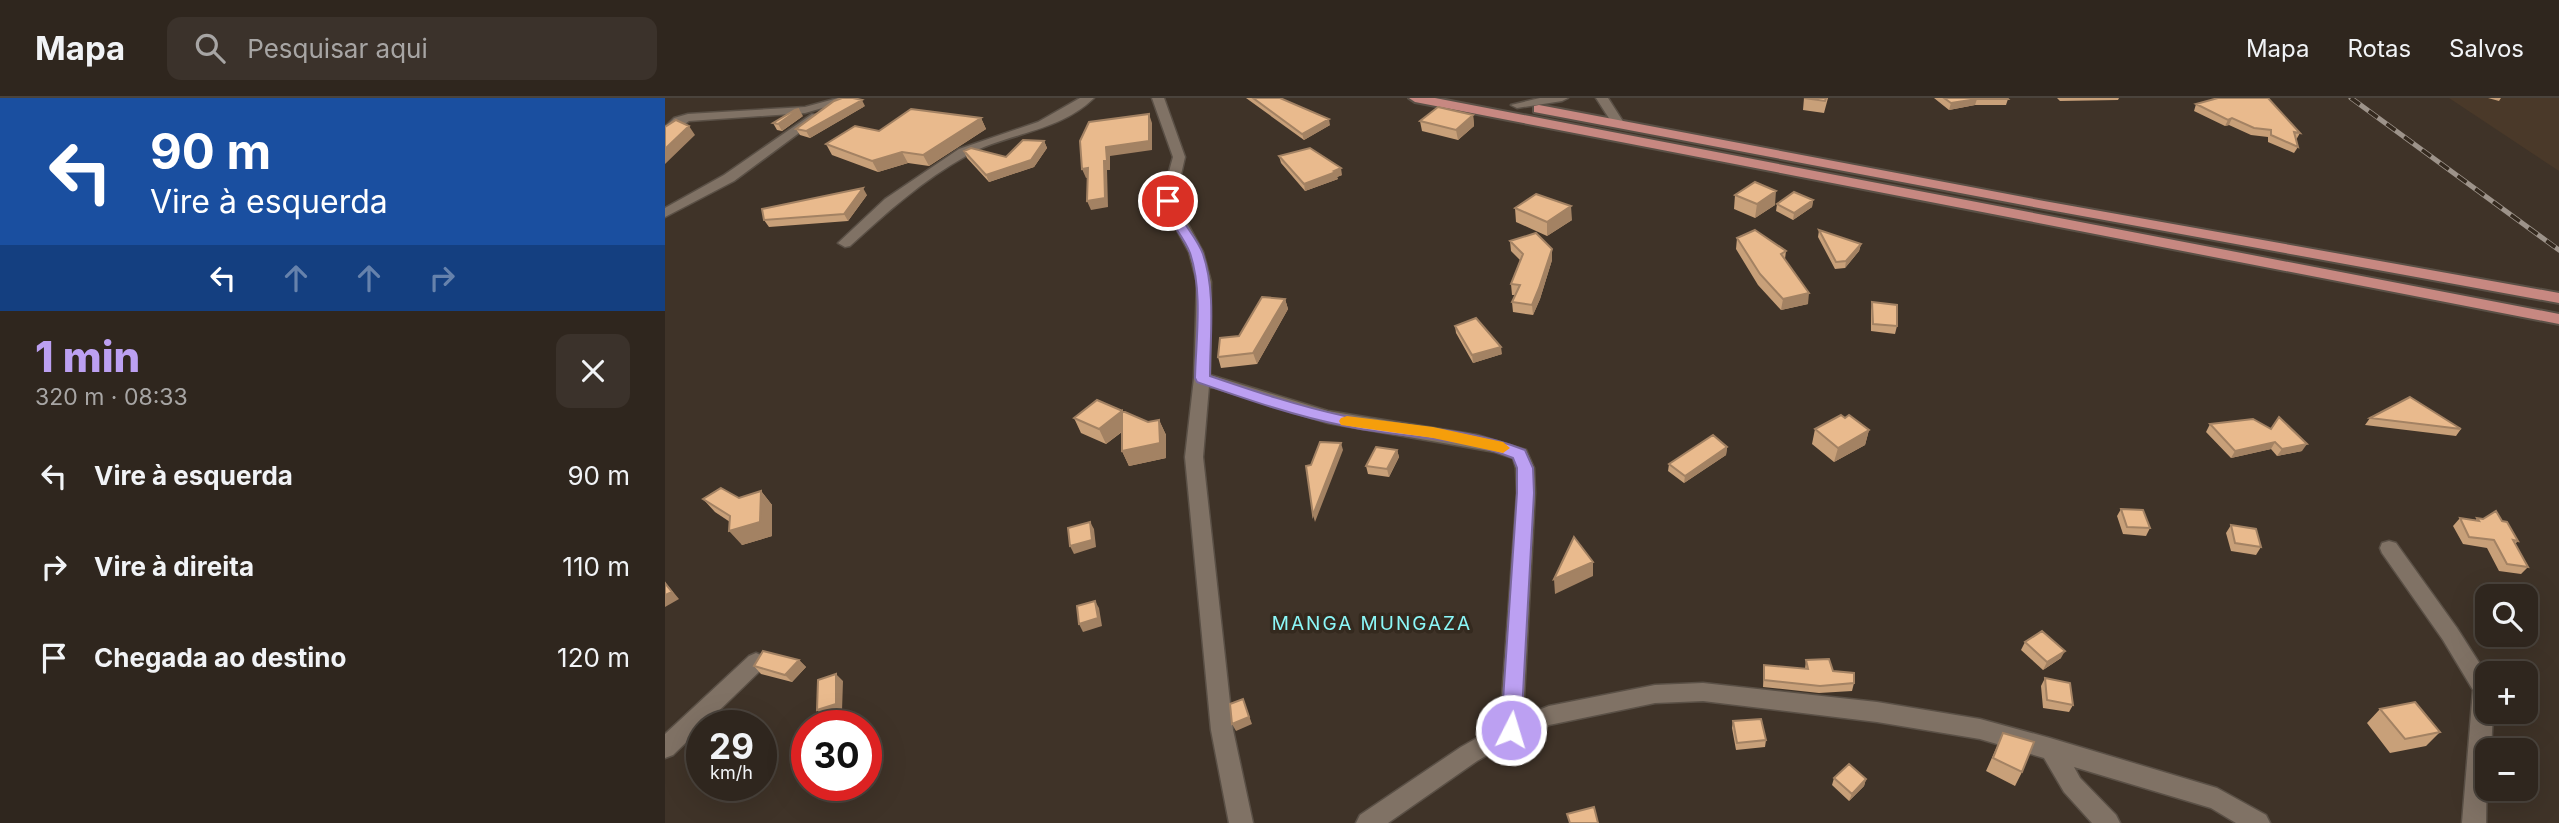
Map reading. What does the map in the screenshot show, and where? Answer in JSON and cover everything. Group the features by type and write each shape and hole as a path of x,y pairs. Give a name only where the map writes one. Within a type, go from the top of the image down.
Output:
{"highway":[{"path":"1415,98 2558,319"},
{"path":"1483,98 2044,205 2559,298"}],"street":[{"path":"667,129 678,121 702,116 777,113 851,98"},
{"path":"845,243 891,202 963,152 1042,125 1087,98"},
{"path":"1158,98 1179,157 1168,201 1196,252 1203,282 1202,378 1194,457 1222,730 1241,823"},
{"path":"1517,105 1562,98"},
{"path":"1602,98 1618,123"},
{"path":"665,213 729,178 832,103"},
{"path":"1202,378 1267,401 1347,421 1433,433 1520,454 1525,468 1526,493 1511,730"},
{"path":"2389,548 2450,634 2484,689 2474,823"},
{"path":"665,748 756,662"},
{"path":"1367,823 1469,754 1511,730 1549,716 1608,703 1655,694 1703,692 1903,716 1980,729 2217,800 2258,823"},
{"path":"2050,748 2072,785 2108,823"}],"shaded area":[{"path":"2449,98 2559,98 2559,171"}],"building":[{"path":"842,98 862,100 806,131 796,129 834,101"},
{"path":"1253,98 1280,98 1329,119 1302,134"},
{"path":"1804,98 1826,98 1825,101"},
{"path":"1944,98 2008,99 1977,99 1951,103"},
{"path":"2218,98 2268,98 2300,133 2294,132 2298,147 2271,135 2271,130 2254,128 2232,118 2228,120 2196,104"},
{"path":"1438,107 1473,115 1456,130 1420,121"},
{"path":"799,109 778,124 773,123 795,110"},
{"path":"911,109 981,118 923,155 902,152 872,161 826,144 855,126 879,131"},
{"path":"1149,114 1149,141 1106,147 1105,198 1087,201 1088,168 1082,169 1080,141 1089,122"},
{"path":"676,120 689,126 665,149 665,127"},
{"path":"1023,140 1044,141 1031,160 986,175 964,151 971,148 1006,157"},
{"path":"1310,148 1341,168 1304,184 1279,156"},
{"path":"1755,182 1776,191 1757,204 1735,195"},
{"path":"863,188 844,214 764,220 762,209"},
{"path":"1794,192 1813,200 1794,213 1777,204"},
{"path":"1536,194 1571,206 1547,222 1515,208"},
{"path":"1755,230 1786,251 1781,254 1809,293 1783,299 1760,274 1737,238"},
{"path":"1819,230 1861,244 1846,261 1836,262"},
{"path":"1536,233 1552,249 1539,288 1532,305 1512,302 1520,285 1511,284 1523,254 1510,241"},
{"path":"1262,297 1285,299 1253,353 1218,357 1220,338 1239,336"},
{"path":"1872,302 1897,305 1897,326 1873,324"},
{"path":"1476,318 1501,347 1472,355 1455,326"},
{"path":"2410,397 2461,429 2370,418"},
{"path":"1097,400 1148,422 1159,420 1160,443 1122,451 1122,411 1099,429 1074,418"},
{"path":"1841,415 1845,418 1849,415 1869,430 1838,448 1815,429"},
{"path":"2279,417 2307,444 2282,449 2275,442 2235,451 2210,424 2253,419 2271,429"},
{"path":"1713,435 1727,447 1685,476 1669,464"},
{"path":"1320,442 1341,443 1313,515 1306,466 1311,465"},
{"path":"1376,447 1397,450 1387,469 1366,466"},
{"path":"721,488 739,498 761,491 760,522 729,531 730,516 703,499"},
{"path":"2121,509 2143,510 2150,528 2127,527"},
{"path":"2496,511 2502,521 2507,522 2518,541 2513,540 2528,567 2507,564 2494,540 2469,537 2460,518 2479,521 2477,518 2483,519"},
{"path":"1090,522 1092,540 1070,546 1068,528"},
{"path":"2231,525 2256,529 2261,547 2235,543"},
{"path":"1574,537 1593,562 1554,579"},
{"path":"665,583 672,592 665,595"},
{"path":"1095,601 1098,618 1079,624 1077,606"},
{"path":"2042,631 2065,651 2047,662 2025,642"},
{"path":"763,651 799,660 785,675 754,666"},
{"path":"1829,659 1833,671 1854,673 1854,683 1820,686 1764,680 1764,665 1808,669 1806,660"},
{"path":"836,674 836,704 817,710 818,680"},
{"path":"2045,678 2070,683 2073,705 2047,700"},
{"path":"1243,699 1249,717 1232,724 1230,704"},
{"path":"2415,702 2440,732 2405,739 2380,709"},
{"path":"1761,719 1766,740 1737,743 1733,721"},
{"path":"2003,733 2034,742 2022,772 1993,758"},
{"path":"1849,764 1866,779 1852,794 1834,778"},
{"path":"1594,807 1598,823 1570,823 1567,814"}],"railway":[{"path":"2351,98 2559,250"}],"slow traffic":[{"path":"1347,421 1433,433 1503,448"}],"district":[{"name":"MANGA MUNGAZA","path":"1372,623"}],"route":[{"path":"1168,201 1196,252 1203,282 1205,329 1202,378 1267,401 1347,421 1433,433 1520,454 1525,468 1526,493 1519,638 1511,730"}]}
